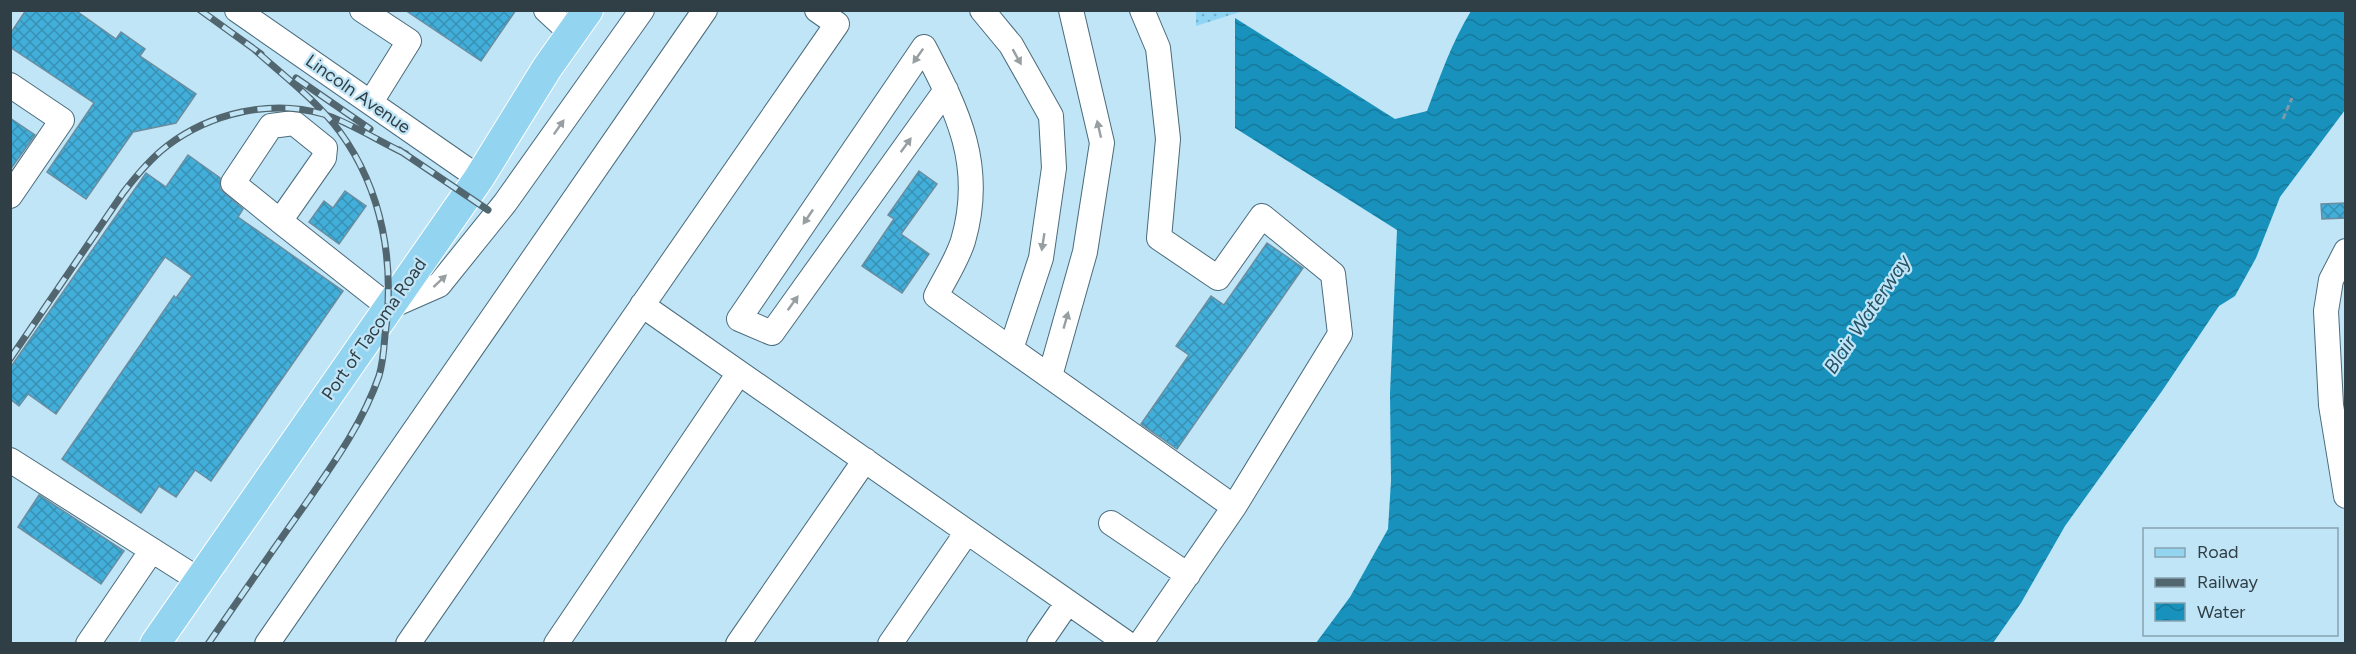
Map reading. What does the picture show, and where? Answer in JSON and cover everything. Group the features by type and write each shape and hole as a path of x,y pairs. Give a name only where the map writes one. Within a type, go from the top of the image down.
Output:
{"main road":[{"name":"Port of Tacoma Road","path":"155,644 479,178 548,68 580,22"}],"street":[{"path":"362,10 409,41 371,102"},
{"path":"546,10 580,22"},
{"path":"280,221 389,307 439,285 506,203 642,10"},
{"path":"267,644 705,10"},
{"path":"408,644 837,24 818,10"},
{"path":"982,10 1011,45 1050,116 1054,168 1041,258 1011,349"},
{"path":"1050,376 1085,252 1102,143 1071,10"},
{"path":"1140,644 1234,507 1340,334 1333,274 1262,216 1218,279 1159,237 1167,139 1158,48 1142,10"},
{"name":"Lincoln Avenue","path":"241,12 479,178"},
{"path":"946,90 772,333 739,319 924,47 946,90 965,139 972,191 962,243 936,296 1234,507"},
{"path":"10,85 62,120 10,196"},
{"path":"2346,251 2331,280 2326,311 2331,405 2346,496"},
{"path":"642,305 1128,644"},
{"path":"556,644 739,373"},
{"path":"10,460 199,580"},
{"path":"738,644 864,460"},
{"path":"1112,522 1188,575"},
{"path":"890,644 967,532"},
{"path":"88,644 152,550"},
{"path":"1039,644 1068,602"}],"path":[{"path":"2283,119 2292,98"}],"shaded area":[{"path":"1196,10 1243,10 1243,11 1196,26"}],"water":[{"name":"Blair Waterway","path":"1471,11 2345,11 2345,148 2010,643 1316,643 1350,597 1388,529 1391,481 1390,394 1397,230 1235,128 1235,18 1395,119 1427,111 1452,47"}],"pier":[{"path":"2345,110 2346,154 2294,231 2261,291 2228,332 2112,494 2013,644 1993,643 2021,603 2065,526 2162,391 2219,306 2235,296 2256,258 2280,197"}],"building":[{"path":"26,10 75,10 116,39 121,32 145,49 140,56 196,94 176,123 133,132 86,199 47,172 94,103 10,47 10,34"},
{"path":"405,10 516,10 481,61"},
{"path":"10,118 35,135 10,170"},
{"path":"188,155 220,178 220,189 243,209 238,217 343,291 211,481 195,470 176,497 159,486 141,513 62,459 174,296 176,298 192,276 165,257 56,414 28,394 19,406 10,399 10,368 146,173 166,187"},
{"path":"919,171 937,184 901,234 929,254 902,293 862,266 894,219 888,215"},
{"path":"345,191 366,206 339,244 309,222 324,201 333,208"},
{"path":"2346,203 2346,218 2322,219 2321,204"},
{"path":"1267,243 1303,268 1177,449 1141,424 1189,355 1176,346 1211,296 1224,305"},
{"path":"39,495 124,551 101,584 18,527"}],"railway":[{"path":"200,10 261,54"},
{"path":"208,644 355,429 380,371 388,308 386,255 382,229 376,203 355,155 340,132 321,110 255,50"},
{"path":"296,78 370,129"},
{"path":"10,359 133,180 167,146 202,125 222,117 262,109 303,110 323,114 343,122 406,154"},
{"path":"399,150 488,210"}]}
